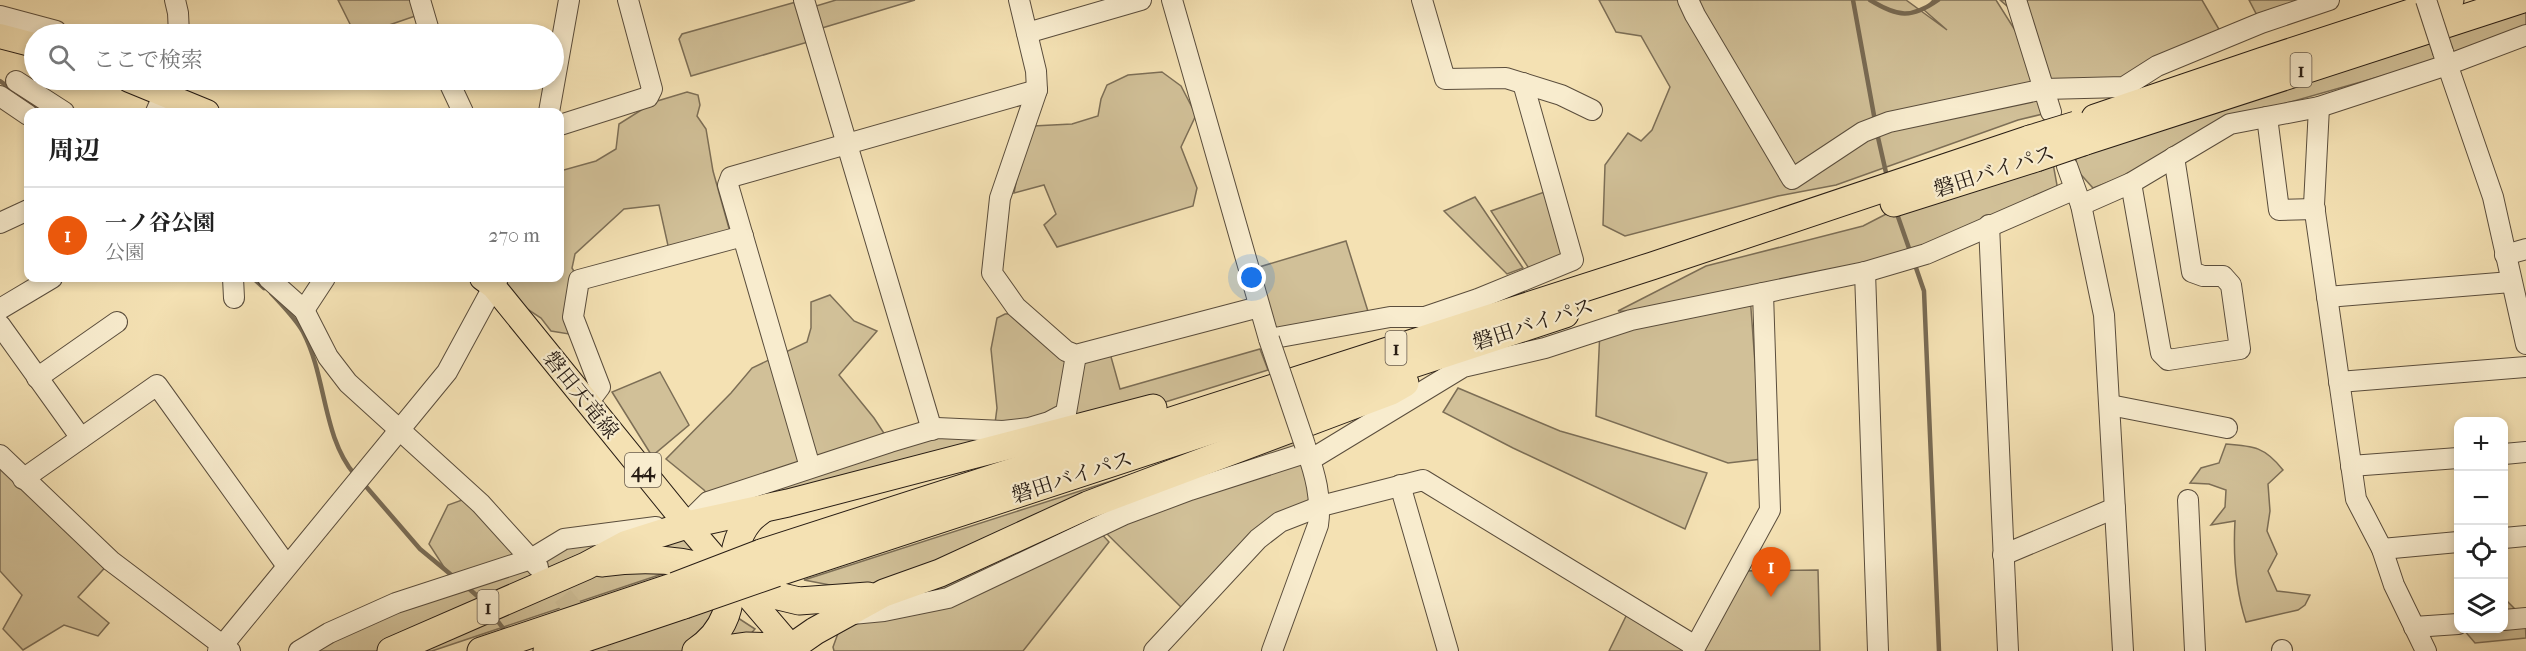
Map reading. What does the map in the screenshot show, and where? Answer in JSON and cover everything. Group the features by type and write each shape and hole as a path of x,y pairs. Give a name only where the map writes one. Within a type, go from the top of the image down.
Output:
{"highway":[{"name":"磐田バイパス","path":"2080,133 2263,61 2450,0"},
{"name":"磐田バイパス","path":"547,651 679,596 768,563 2080,133 2520,0"},
{"name":"1","path":"391,651 586,566 627,544 687,525 763,509 1137,413 1405,334 1492,327"},
{"path":"710,651 794,649 846,614 884,593 940,573 1088,505 1391,391 1492,327"},
{"path":"696,651 709,642 722,625 737,583 735,555 741,535 749,521 763,509"},
{"path":"586,566 627,559 657,561 718,571 737,583 799,601 838,600 884,593"},
{"name":"磐田バイパス","path":"481,651 679,596"}],"main road":[{"path":"0,36 24,42"},
{"path":"164,95 197,108"},
{"name":"磐田天竜線","path":"492,282 687,525 794,649"}],"street":[{"path":"175,0 179,24"},
{"path":"420,0 427,24"},
{"path":"564,28 569,0"},
{"path":"564,124 648,97 652,89 628,0"},
{"path":"804,0 932,430"},
{"path":"1019,0 1036,71 1037,90 1000,198 992,273 1016,307 1066,351 1076,355 1259,307"},
{"path":"1027,33 1141,0"},
{"path":"1172,0 1259,307 1316,477 1321,506 1318,525 1272,651"},
{"path":"1422,0 1445,79 1506,78 1561,95 1592,110"},
{"path":"1688,0 1792,178 1863,132 1889,122 2044,90 2124,87 2157,66 2260,22 2329,0"},
{"path":"2016,0 2051,112"},
{"path":"2426,0 2493,197 2526,344"},
{"path":"0,16 30,24"},
{"path":"846,614 884,611 948,598 1123,515 1190,490 1308,452 1463,367 1545,348 1630,320 1864,272 1926,254 1989,225 2131,183 2230,124 2319,107 2445,58 2526,35"},
{"path":"16,81 24,86"},
{"path":"1269,339 1390,317 1425,317 1478,299 1573,260 1523,83"},
{"path":"30,90 58,108"},
{"path":"453,90 461,108"},
{"path":"550,108 553,90"},
{"path":"810,467 728,185 731,177 1037,90"},
{"path":"0,96 24,113"},
{"path":"2319,107 2315,209 2356,499 2382,549 2394,585 2426,651"},
{"path":"2267,117 2279,210 2315,209"},
{"path":"2131,183 2161,353 2168,360 2240,349 2231,285 2223,276 2203,276 2192,272 2174,157"},
{"path":"2067,166 2077,198 2104,315 2123,651"},
{"path":"0,223 24,212"},
{"path":"1989,225 2007,651"},
{"path":"588,403 600,387 573,317 579,280 742,236"},
{"path":"2505,255 2526,249"},
{"path":"1864,272 1878,651"},
{"path":"0,309 45,282"},
{"path":"233,282 234,298"},
{"path":"272,282 304,310 328,357 341,374 482,504 537,566"},
{"path":"304,310 322,282"},
{"path":"0,455 111,561 223,649 287,566 447,372 491,282"},
{"path":"2327,297 2511,282"},
{"path":"1154,651 1258,539 1280,522 1321,506 1423,480 1694,649 1770,510 1763,293"},
{"path":"38,378 117,322"},
{"path":"0,325 81,438"},
{"path":"299,651 329,633 396,603 478,577 537,566 564,539 628,529 687,525 708,502 810,467 932,430 1003,431 1029,428 1049,422 1066,413 1076,355"},
{"path":"2340,382 2526,367"},
{"path":"23,479 157,385 287,566"},
{"path":"2110,405 2227,428"},
{"path":"2508,454 2526,452"},
{"path":"2351,466 2454,458"},
{"path":"1400,485 1448,651"},
{"path":"2188,500 2195,651"},
{"path":"2003,555 2115,508"},
{"path":"2508,538 2526,536"},
{"path":"2382,549 2454,542"},
{"path":"2508,620 2526,618"},
{"path":"2414,627 2454,624"}],"shaded area":[{"path":"338,0 420,0 424,13 392,24 350,24"},
{"path":"836,0 915,0 822,28 816,6"},
{"path":"1599,0 1906,0 1947,30 1924,10 1933,0 1996,0 2018,35 2021,18 2000,0 2202,0 2220,31 2118,87 2042,84 2051,112 2018,120 1836,185 1778,196 1625,236 1603,225 1605,165 1628,133 1641,141 1652,130 1670,87 1641,36 1616,32"},
{"path":"2249,0 2329,0 2261,23"},
{"path":"796,2 808,42 691,76 679,39 682,34"},
{"path":"2526,8 2526,46 2463,65 2424,64 2248,114 2170,159 2093,188 2075,168 2077,149"},
{"path":"1162,72 1181,86 1196,115 1181,147 1197,188 1193,206 1057,247 1044,225 1056,214 1044,185 1014,193 1023,145 1033,126 1072,124 1098,116 1101,99 1107,85 1128,75"},
{"path":"687,92 698,95 700,105 697,116 706,129 713,171 730,232 669,250 659,205 624,209 575,254 572,268 579,280 569,334 551,331 541,318 494,287 496,282 564,282 564,170 596,161 616,149 619,124 654,102"},
{"path":"2052,158 2059,196 1926,254 1750,295 1762,459 1728,463 1596,416 1600,330 1668,312 1618,311 1706,266 1863,226 1927,193"},
{"path":"1553,189 1571,252 1530,270 1491,211"},
{"path":"1475,197 1523,268 1507,274 1444,211"},
{"path":"1346,241 1371,321 1279,338 1249,270"},
{"path":"830,295 854,321 877,331 839,375 874,418 889,441 994,431 997,408 991,349 997,318 1005,314 1023,313 1066,351 1108,346 1120,389 1260,349 1268,370 1085,427 722,513 704,490 666,459 731,393 752,368 807,342 811,328 811,302"},
{"path":"660,372 689,425 652,456 612,392"},
{"path":"1458,388 1560,431 1707,473 1685,529 1513,448 1443,412"},
{"path":"1291,432 1321,506 1278,524 1185,611 1101,528 1097,529 1109,542 1023,651 834,651 833,647 841,625"},
{"path":"2226,444 2258,449 2277,462 2283,470 2268,484 2270,511 2267,531 2277,554 2268,571 2277,591 2310,595 2305,605 2298,610 2246,622 2239,597 2236,572 2235,521 2211,525 2225,507 2226,490 2209,484 2190,483 2201,468 2219,463"},
{"path":"0,455 111,561 78,597 109,623 98,636 64,625 23,650 3,629 22,595 0,571"},
{"path":"1145,470 1146,477 861,591 804,580"},
{"path":"473,496 531,559 564,539 681,533 701,561 432,651 314,651 372,614 455,584 429,544 448,505"},
{"path":"1818,570 1820,651 1609,651 1630,608 1696,646 1737,571"},
{"path":"2508,602 2525,619 2526,638 2475,643 2466,633 2508,633"},
{"path":"715,603 755,629 735,651 561,651"}],"waterway":[{"path":"1853,0 1875,121"},
{"path":"1870,0 1889,10 1904,14 1920,10 1938,0"},
{"path":"0,81 13,90"},
{"path":"19,95 39,108"},
{"path":"1877,133 1887,177"},
{"path":"1896,211 1911,254"},
{"path":"1914,262 1924,291 1939,651"},
{"path":"257,282 264,288"},
{"path":"271,293 303,332 317,368 336,443 344,460 355,475"},
{"path":"363,483 420,549 455,578"},
{"path":"467,587 483,601"},
{"path":"493,615 506,632"}],"tunnel":[{"path":"544,573 607,651"}],"place":[{"name":"一ノ谷公園","path":"1771,597"}]}
